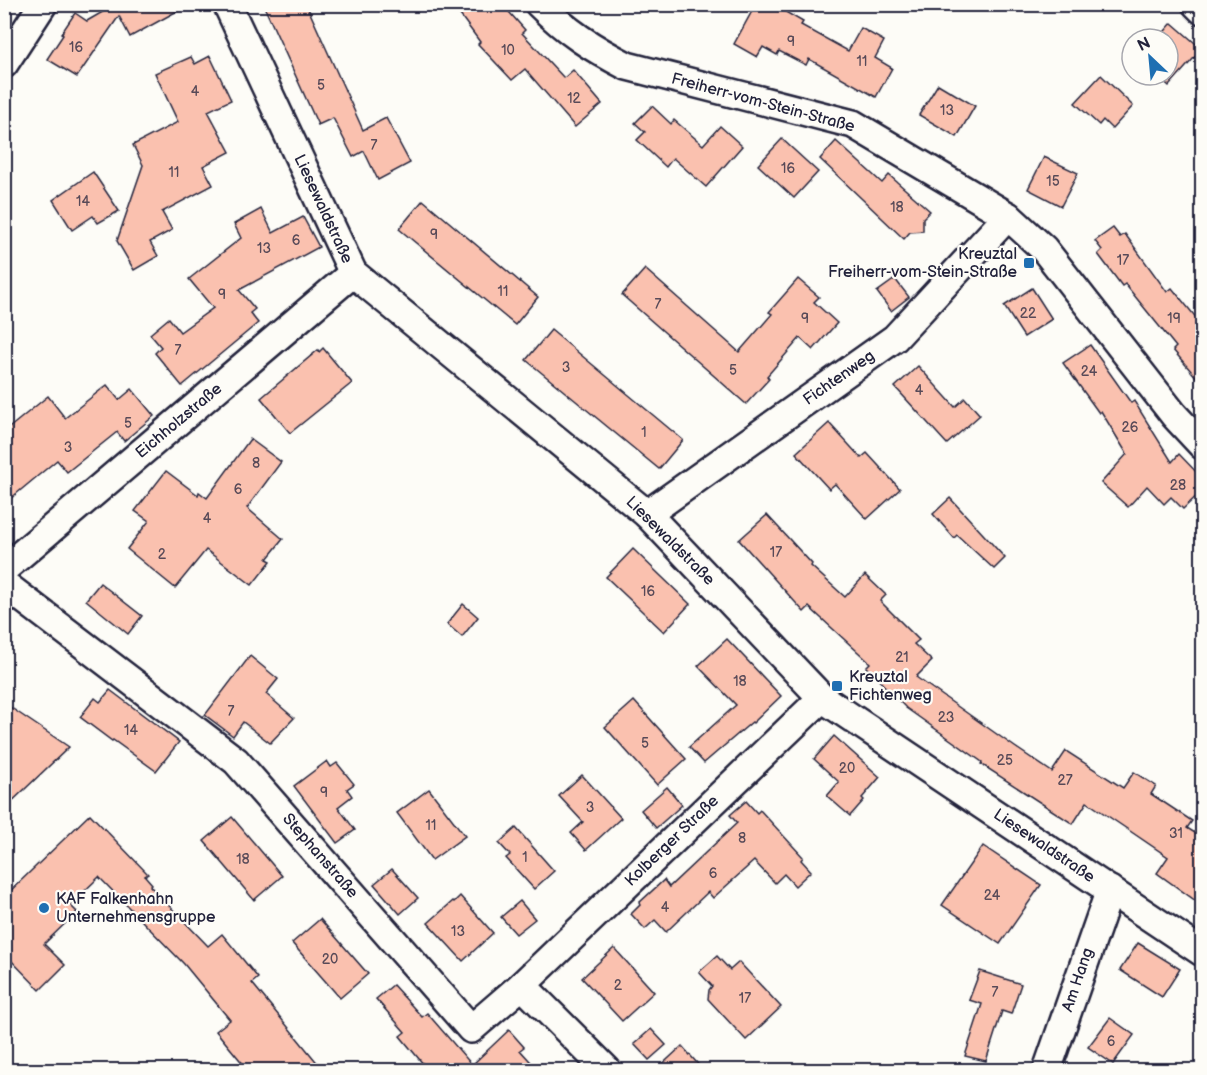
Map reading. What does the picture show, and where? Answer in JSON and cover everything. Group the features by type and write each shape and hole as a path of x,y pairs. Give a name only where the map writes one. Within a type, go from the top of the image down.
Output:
{"street":[{"path":"4,64 43,4"},
{"name":"Liesewaldstraße","path":"227,4 353,273 647,514 822,698 1203,952"},
{"name":"Freiherr-vom-Stein-Straße","path":"540,4 562,27 594,49 627,66 853,124 1008,216 1044,249 1174,415 1203,445"},
{"path":"1196,4 1203,10"},
{"name":"Fichtenweg","path":"647,514 895,338 1008,216"},
{"name":"Eichholzstraße","path":"4,569 353,273"},
{"name":"Stephanstraße","path":"4,584 236,761 471,1029 522,985"},
{"name":"Kolberger Straße","path":"522,985 822,698"},
{"name":"Am Hang","path":"1047,1071 1110,890"},
{"path":"522,985 607,1071"}],"building":[{"path":"112,4 190,4 130,37 119,16 77,77 47,59 75,13 87,21 113,6"},
{"path":"263,4 306,4 363,130 386,118 410,163 378,180 364,151 353,157 333,118 318,125"},
{"path":"452,4 502,4 525,30 522,33 564,78 573,70 602,104 575,127 525,69 512,80 478,44 480,42"},
{"path":"756,4 772,4 803,22 801,25 848,51 861,28 884,41 875,58 892,68 876,97 809,59 806,65 779,51 777,55 763,47 757,57 734,44"},
{"path":"1180,30 1202,49 1180,74"},
{"path":"210,56 231,100 208,111 230,152 203,166 213,185 162,212 172,230 150,242 158,256 134,270 117,241 143,165 133,145 178,122 155,73 191,57 195,64"},
{"path":"1101,75 1133,106 1112,129 1103,120 1099,125 1075,103"},
{"path":"938,84 975,106 957,137 919,115"},
{"path":"652,106 671,124 674,120 703,145 720,126 742,146 706,187 673,158 666,167 637,140 645,132 635,123"},
{"path":"782,139 818,172 794,198 758,165"},
{"path":"836,141 882,183 889,175 930,211 923,218 923,231 910,232 904,239 820,159"},
{"path":"1044,157 1078,173 1061,206 1028,189"},
{"path":"93,172 119,211 98,223 93,216 72,230 53,200"},
{"path":"423,200 538,297 515,325 399,229"},
{"path":"261,209 273,233 303,217 319,247 239,290 255,309 250,313 258,323 182,386 155,353 161,347 150,334 169,318 180,332 213,308 189,279 241,238 234,224"},
{"path":"1113,228 1120,237 1125,234 1167,292 1172,288 1203,326 1203,385 1173,350 1176,347 1125,284 1122,286 1098,254 1102,250 1095,241"},
{"path":"645,269 739,352 772,314 769,312 798,279 819,297 814,302 837,323 813,350 800,338 767,376 769,379 746,404 622,295"},
{"path":"895,279 909,297 891,311 877,292"},
{"path":"1032,288 1052,319 1024,337 1004,306"},
{"path":"551,330 683,440 659,469 526,360"},
{"path":"1090,345 1131,403 1134,401 1172,462 1179,454 1203,479 1203,490 1183,509 1171,497 1164,504 1147,486 1128,507 1101,483 1127,454 1101,411 1099,413 1063,363"},
{"path":"323,348 352,383 290,433 261,398"},
{"path":"918,366 955,407 965,398 980,415 947,444 895,387"},
{"path":"107,385 119,400 132,389 154,416 124,441 117,432 67,472 57,460 4,504 4,432 48,396 65,418"},
{"path":"829,423 861,458 867,453 900,489 867,519 835,484 829,489 796,453"},
{"path":"250,439 281,462 247,508 283,539 267,559 271,561 252,585 206,550 175,588 127,549 149,521 135,511 166,471 198,495 199,492 207,498"},
{"path":"950,498 1005,558 994,569 957,535 954,538 933,514"},
{"path":"767,515 812,564 811,566 845,597 865,575 886,595 880,601 919,640 914,644 932,661 916,677 1015,747 1052,772 1066,751 1123,788 1134,772 1156,786 1151,794 1192,821 1187,828 1203,838 1203,906 1157,873 1168,857 1087,802 1073,824 981,764 982,762 906,708 866,667 870,663 809,607 804,612 739,540"},
{"path":"633,549 690,604 664,632 606,577"},
{"path":"100,583 142,616 128,634 86,600"},
{"path":"463,604 478,617 462,637 447,624"},
{"path":"727,639 781,696 753,723 704,763 689,747 736,705 698,666"},
{"path":"250,656 278,679 266,694 294,718 270,743 243,722 233,736 205,715"},
{"path":"110,690 179,742 156,771 80,717 95,698 100,702"},
{"path":"634,701 686,759 657,785 605,727"},
{"path":"4,703 69,747 4,809"},
{"path":"834,736 880,777 850,816 827,796 839,782 814,759"},
{"path":"327,761 331,767 337,763 354,784 347,789 352,796 338,807 355,830 337,843 294,786"},
{"path":"582,775 621,818 586,850 571,833 583,822 559,796"},
{"path":"667,787 682,805 656,828 641,810"},
{"path":"429,789 465,836 432,860 397,813"},
{"path":"746,801 757,813 760,810 803,857 801,860 811,871 795,886 784,874 775,883 754,861 713,898 708,892 666,932 655,920 645,929 631,914 640,905 639,903 664,880 669,887 737,823 730,815"},
{"path":"90,814 148,874 145,876 152,884 150,886 208,946 222,934 258,978 252,983 324,1071 249,1071 216,1031 230,1020 184,964 99,877 70,905 77,912 44,944 65,965 40,990 4,953 4,897"},
{"path":"232,817 282,876 254,900 204,841"},
{"path":"516,828 554,871 534,889 506,858 510,855 499,843"},
{"path":"983,846 1041,885 1000,944 942,905"},
{"path":"392,869 418,898 400,914 374,884"},
{"path":"460,896 493,933 463,961 428,923"},
{"path":"520,901 535,919 516,934 501,917"},
{"path":"320,919 368,974 340,998 292,943"},
{"path":"1138,943 1180,969 1162,997 1120,970"},
{"path":"614,948 654,992 622,1021 582,978"},
{"path":"717,956 730,970 739,962 781,1007 746,1040 708,999 712,986 699,972"},
{"path":"980,971 1021,984 1011,1014 1002,1011 986,1061 965,1056 982,1004 969,1000"},
{"path":"393,985 422,1017 427,1013 472,1065 509,1030 524,1047 520,1050 539,1071 429,1071 400,1036 405,1032 376,999"},
{"path":"1110,1018 1134,1035 1113,1064 1088,1047"},
{"path":"651,1029 666,1045 649,1060 634,1044"},
{"path":"682,1046 704,1071 655,1071"}],"place":[{"name":"Kreuztal Freiherr-vom-Stein-Straße","path":"1029,263"},
{"name":"Kreuztal Fichtenweg","path":"837,686"},
{"name":"KAF Falkenhahn Unternehmensgruppe","path":"44,908"}]}
